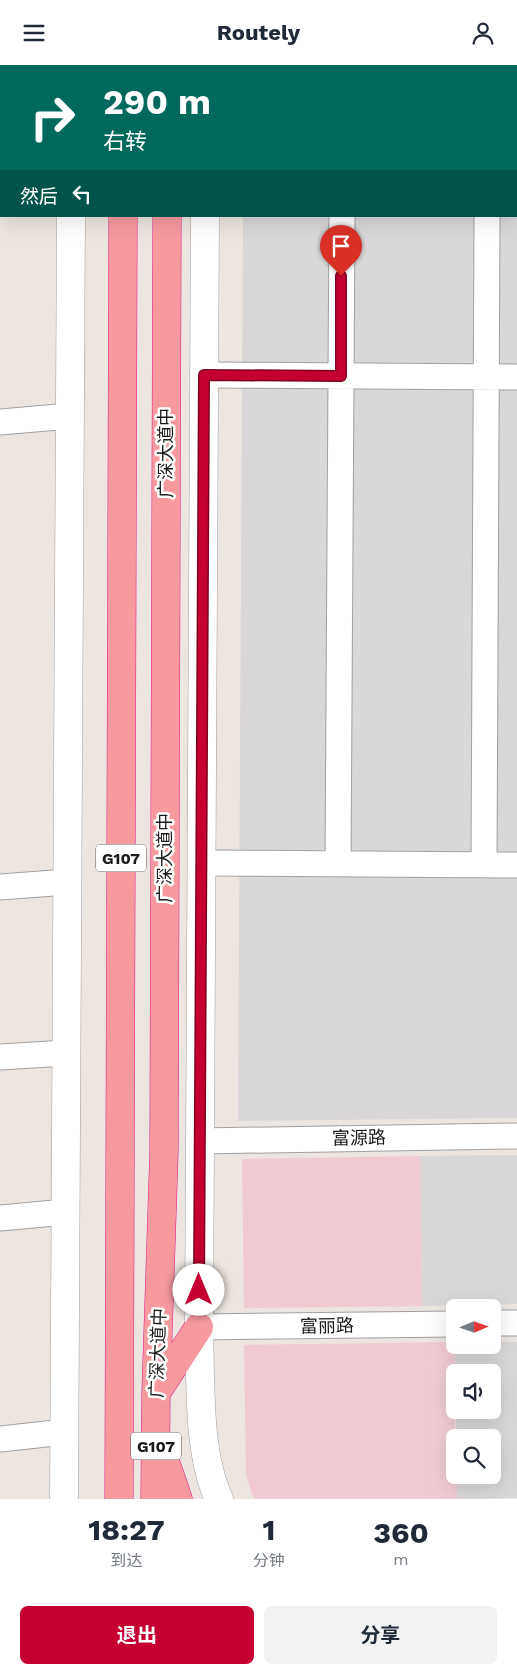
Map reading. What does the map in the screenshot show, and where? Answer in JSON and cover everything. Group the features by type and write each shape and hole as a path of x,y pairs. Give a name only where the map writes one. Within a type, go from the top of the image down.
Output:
{"highway":[{"name":"G107","path":"118,1499 123,217"},
{"name":"广深大道中","path":"155,1499 156,1393 164,1152 167,217"},
{"path":"156,1393 199,1327"},
{"path":"156,1434 178,1499"}],"street":[{"path":"64,1499 71,217"},
{"path":"205,217 199,1327 206,1457 213,1485 219,1499"},
{"path":"338,864 342,217"},
{"path":"484,865 487,217"},
{"path":"204,375 517,377"},
{"path":"0,422 70,416"},
{"path":"202,863 517,865"},
{"path":"0,887 67,882"},
{"path":"0,1057 66,1053"},
{"name":"富源路","path":"200,1141 517,1136"},
{"path":"0,1218 65,1212"},
{"path":"501,1323 517,1323"},
{"name":"富丽路","path":"199,1327 446,1324"},
{"path":"0,1439 64,1432"}],"shaded area":[{"path":"243,217 517,217 517,1118 238,1121"},
{"path":"517,1155 517,1304 501,1304 501,1299 446,1299 446,1305 422,1306 420,1156"},
{"path":"420,1156 422,1306 244,1308 242,1159"},
{"path":"446,1342 446,1354 455,1354 455,1364 446,1364 446,1419 455,1419 455,1429 446,1429 446,1484 457,1484 457,1499 256,1499 252,1495 246,1474 244,1345"},
{"path":"501,1342 517,1342 517,1498 457,1499 457,1484 501,1484 501,1429 456,1429 456,1419 501,1419 501,1364 455,1364 455,1354 501,1354"}],"route":[{"path":"199,1290 204,375 341,376 341,276"}]}
